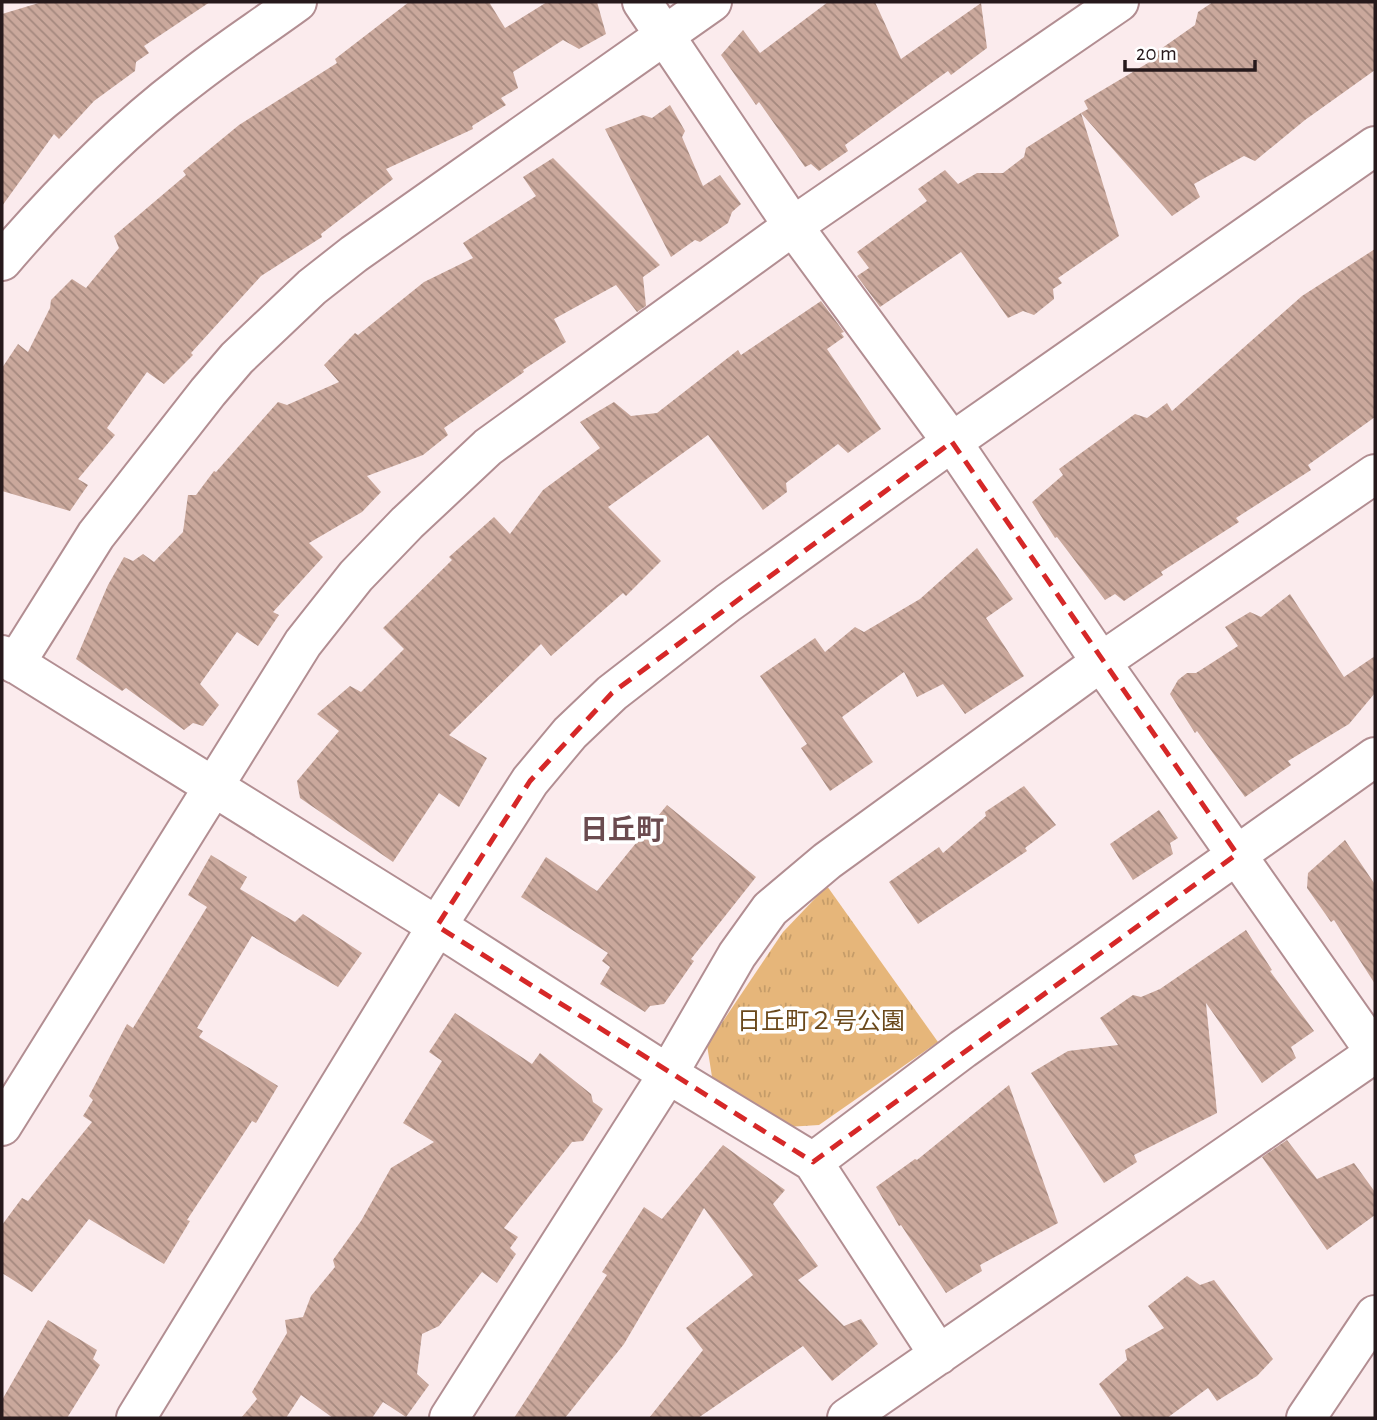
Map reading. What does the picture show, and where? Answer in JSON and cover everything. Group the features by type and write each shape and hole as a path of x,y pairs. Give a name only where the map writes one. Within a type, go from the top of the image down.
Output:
{"street":[{"path":"2,261 61,196 143,118 184,83 297,2"},
{"path":"642,2 793,226 952,442 1101,662 1375,1052 847,1418"},
{"path":"712,2 354,254 312,287 237,358 208,392 96,535 8,659 437,926 668,1074 813,1162 939,1355"},
{"path":"2,1126 303,643 356,576 431,499 488,447 793,226 1119,2"},
{"path":"136,1418 437,926 530,780 570,733 612,693 728,603 952,442 1375,146"},
{"path":"449,1418 668,1074 737,955 770,909 827,862 1101,662 1375,474"},
{"path":"813,1162 974,1041 1375,757"},
{"path":"1306,1418 1375,1315"}],"highlighted area":[{"path":"952,442 1237,854 813,1162 437,926 530,781 612,693"}],"green space":[{"name":"日丘町２号公園","path":"827,886 938,1042 819,1125 787,1127 712,1077 707,1045 783,932"}],"building":[{"path":"42,2 210,2 144,46 149,53 136,62 135,71 94,101 59,139 54,134 2,206 2,14"},
{"path":"409,2 489,2 505,28 547,2 597,2 606,34 579,49 563,40 513,72 518,88 501,98 506,105 472,126 473,129 386,169 393,179 321,234 322,237 261,276 191,353 193,355 164,384 147,372 107,428 115,435 78,479 88,485 70,511 2,491 2,368 18,344 28,352 50,308 51,300 72,279 86,288 119,248 114,236 186,175 183,171 239,125 337,63 335,59"},
{"path":"828,2 875,2 901,59 981,3 987,48 951,75 948,71 845,145 848,151 819,171 811,164 805,167 759,102 756,105 721,55 743,30 760,53"},
{"path":"1213,2 1375,2 1375,70 1305,120 1255,161 1244,156 1194,184 1200,197 1172,216 1081,113 1088,109 1084,101 1158,57 1155,53 1195,25 1198,12"},
{"path":"670,105 685,131 682,137 703,186 720,175 741,204 732,212 728,223 700,242 695,240 671,257 605,129 643,115 652,118"},
{"path":"1081,113 1119,236 1058,278 1062,283 1053,289 1054,299 1034,315 1023,311 1008,318 961,252 880,307 857,276 869,268 857,252 927,201 918,189 945,170 958,184 977,173 1003,173 1024,157 1026,148"},
{"path":"553,158 660,265 643,277 646,306 637,312 616,285 554,319 566,342 444,428 448,435 423,455 367,476 381,492 362,512 309,543 323,557 273,612 279,615 258,646 237,632 200,684 219,705 203,726 193,723 184,730 126,688 122,691 76,659 108,585 124,557 133,561 143,554 154,562 183,532 188,495 196,495 214,471 216,472 278,402 287,405 339,382 324,365 355,333 358,335 424,282 473,258 463,243 536,196 523,177"},
{"path":"1375,249 1375,417 1308,465 1311,470 1236,518 1239,522 1161,572 1163,575 1124,601 1115,594 1105,600 1057,537 1055,538 1032,502 1063,475 1059,469 1135,414 1147,418 1167,403 1172,411 1302,296"},
{"path":"821,301 844,332 841,333 844,337 827,349 881,429 848,453 838,444 786,483 787,492 763,510 708,435 608,507 661,561 626,596 623,593 551,656 541,644 449,735 487,758 459,807 439,793 393,862 300,798 297,781 339,731 317,714 350,686 361,692 404,649 383,628 452,560 449,557 494,517 510,534 543,490 600,448 580,422 614,402 631,416 657,413 738,350 741,355"},
{"path":"977,548 1013,599 986,618 1024,676 965,714 943,684 917,697 904,672 842,717 873,762 830,791 801,748 807,744 760,676 815,638 825,652 855,627 864,632 920,599"},
{"path":"1290,594 1344,677 1375,656 1375,693 1349,724 1288,761 1291,765 1245,797 1197,731 1195,733 1170,694 1178,680 1187,673 1196,673 1238,646 1225,627 1250,612 1261,617"},
{"path":"1024,786 1056,825 1025,848 1027,851 918,924 889,882 939,847 943,853 986,816 985,812"},
{"path":"667,805 756,877 691,959 694,961 664,1004 650,1006 645,1012 600,984 610,967 602,961 608,953 521,897 546,857 597,891"},
{"path":"1159,810 1178,838 1170,843 1173,854 1133,880 1110,844"},
{"path":"1345,840 1374,883 1375,984 1334,920 1331,922 1307,888 1308,873"},
{"path":"211,855 247,877 240,889 295,922 303,914 362,953 338,987 252,936 197,1028 203,1031 199,1037 278,1086 256,1123 252,1121 187,1220 190,1221 164,1264 89,1219 32,1292 2,1273 2,1225 22,1198 28,1201 92,1122 83,1116 93,1100 89,1096 127,1024 133,1028 207,907 188,895"},
{"path":"1246,930 1272,970 1270,971 1314,1031 1291,1047 1296,1058 1262,1083 1206,1003 1217,1113 1134,1155 1137,1162 1104,1183 1031,1073 1068,1051 1118,1045 1100,1018 1133,995 1141,997 1160,989"},
{"path":"455,1013 532,1064 540,1053 591,1094 593,1102 603,1109 583,1141 572,1142 504,1228 518,1237 510,1248 516,1254 497,1283 482,1272 439,1326 422,1334 417,1374 429,1385 406,1417 383,1402 372,1418 333,1418 301,1395 286,1418 241,1418 257,1399 252,1392 287,1333 285,1320 303,1317 311,1296 335,1267 333,1260 361,1221 391,1168 434,1142 403,1123 442,1061 429,1052"},
{"path":"1009,1085 1058,1223 980,1265 982,1271 946,1293 901,1225 899,1226 876,1187 917,1160"},
{"path":"1287,1140 1317,1179 1354,1163 1375,1192 1375,1215 1327,1250 1262,1157"},
{"path":"723,1145 785,1190 773,1204 818,1266 798,1280 844,1326 861,1319 878,1344 832,1381 803,1346 698,1418 649,1418 703,1350 686,1328 753,1275 704,1208 624,1344 565,1418 514,1418 607,1275 602,1272 644,1207 662,1219"},
{"path":"1187,1276 1200,1285 1214,1280 1273,1359 1257,1376 1217,1401 1208,1388 1167,1418 1122,1418 1099,1384 1127,1360 1125,1350 1164,1328 1148,1306"},
{"path":"48,1320 97,1350 93,1359 100,1365 67,1418 2,1418 2,1400"}],"district":[{"name":"日丘町","path":"622,831"}]}
